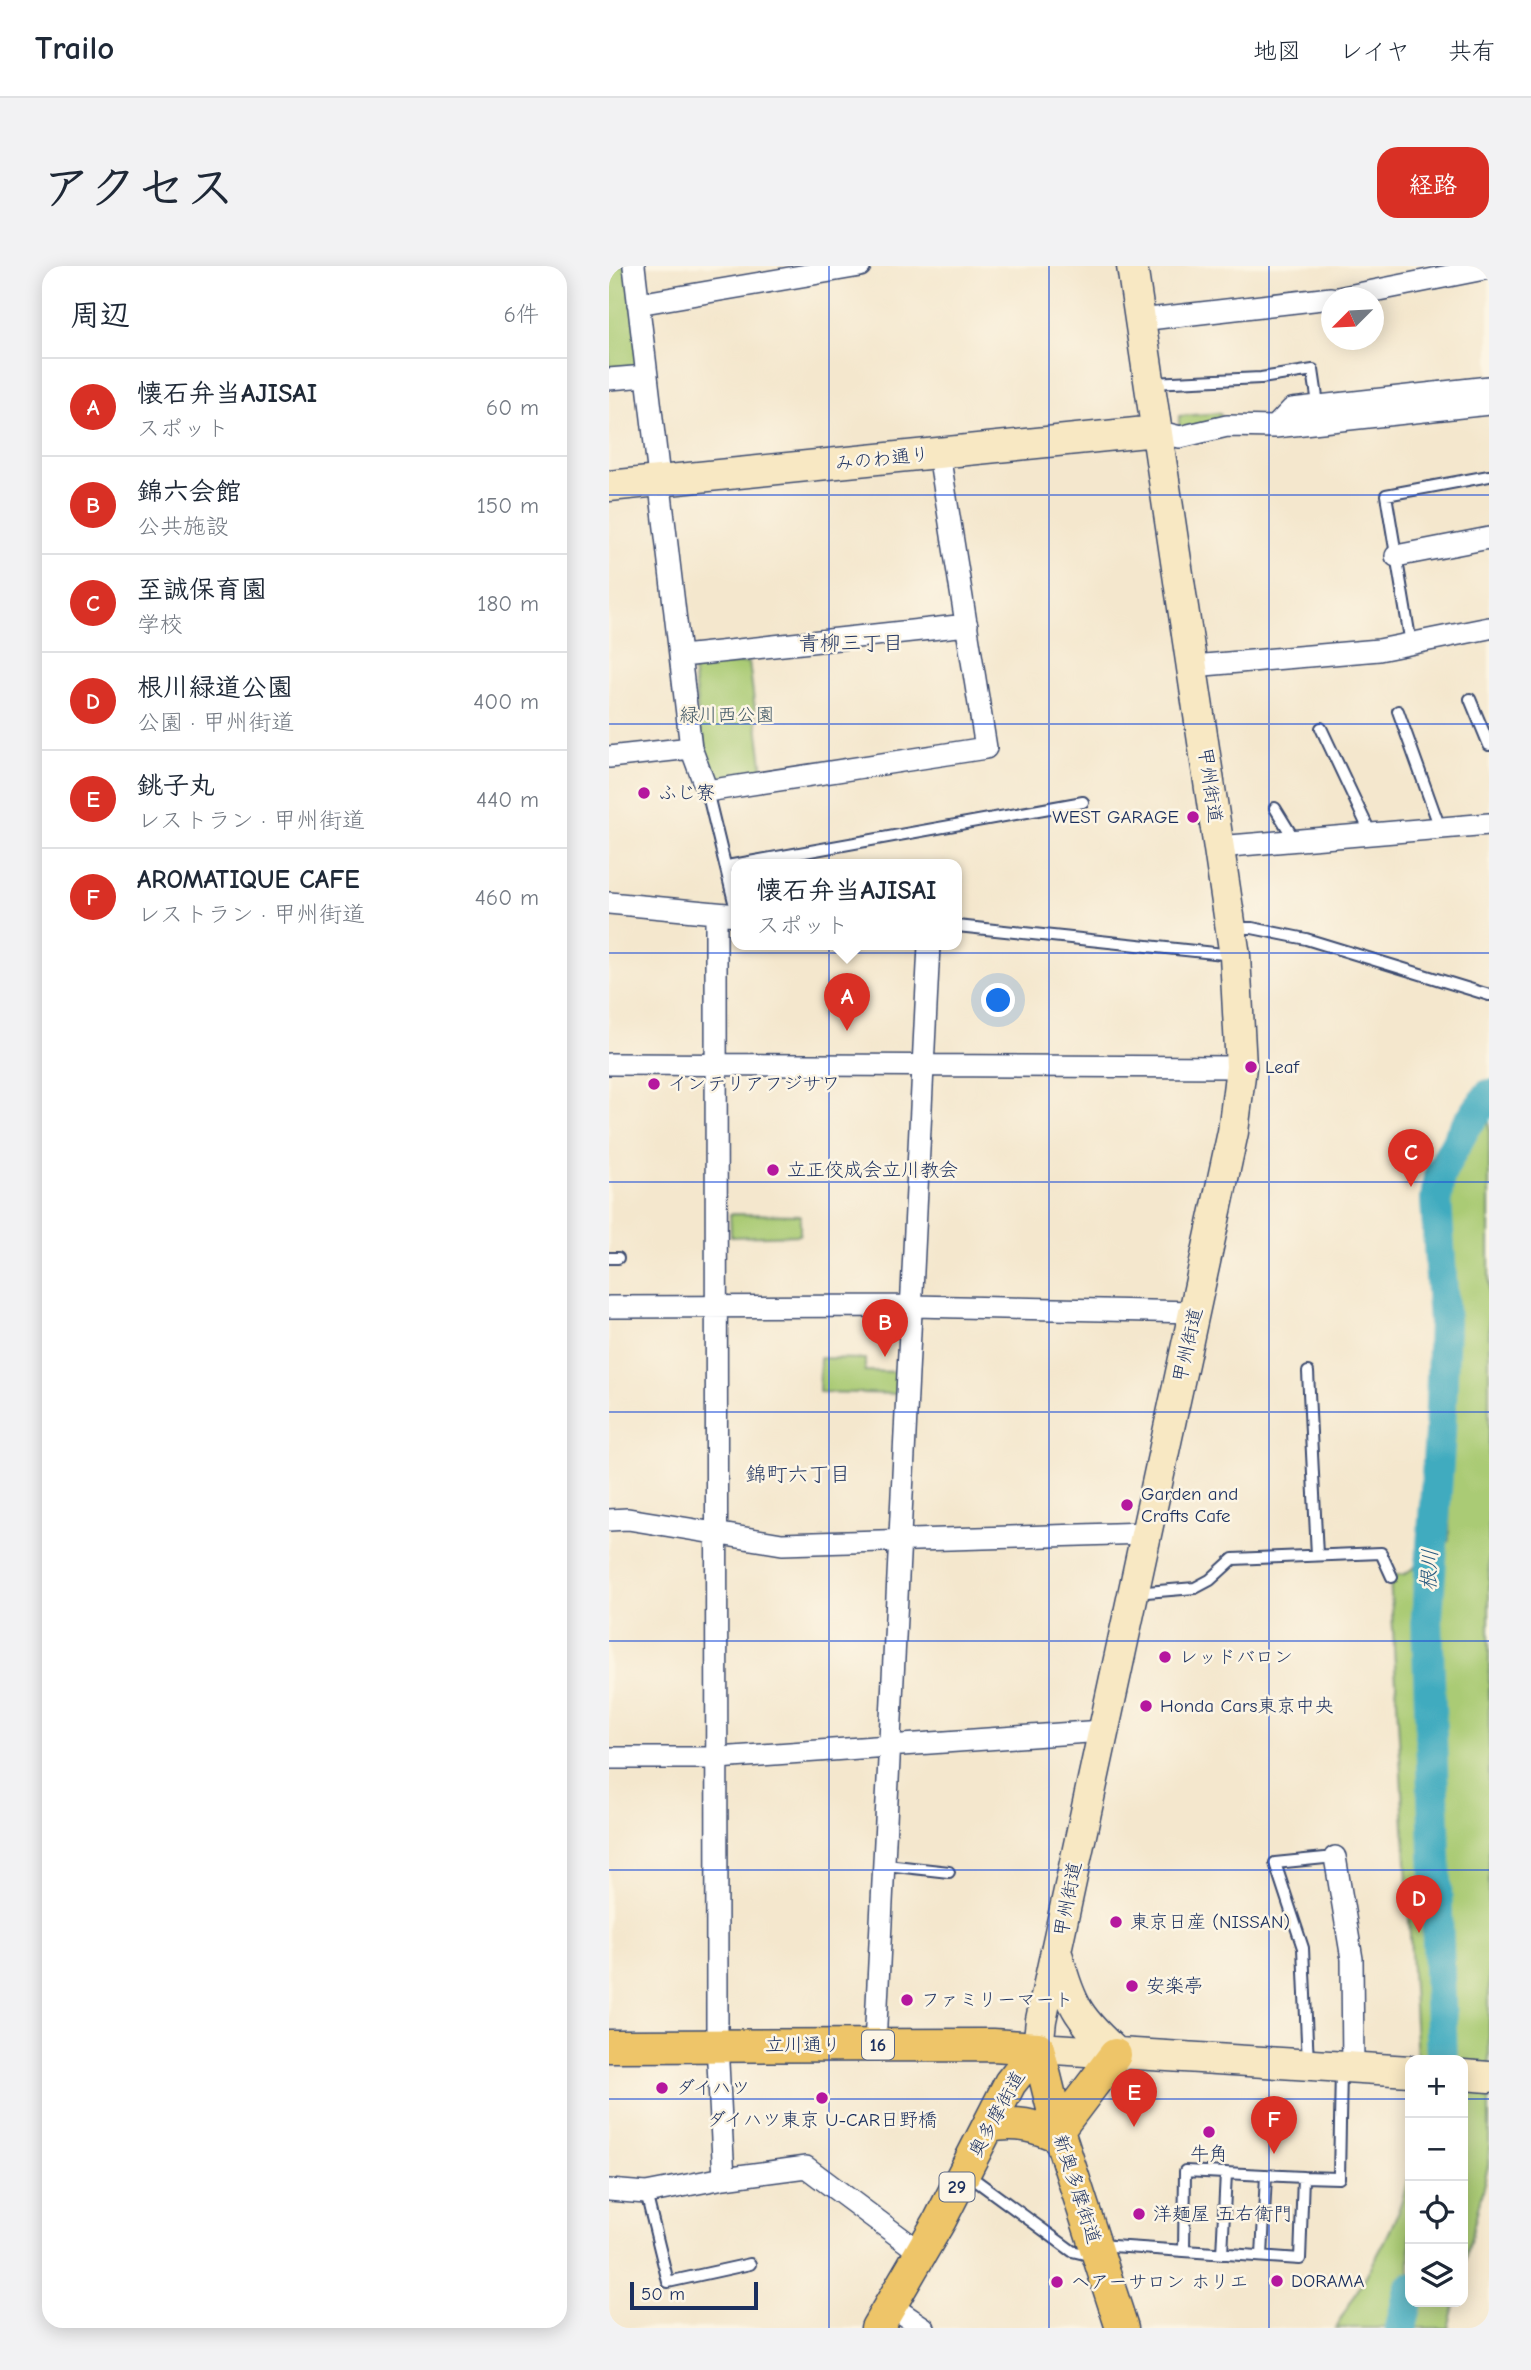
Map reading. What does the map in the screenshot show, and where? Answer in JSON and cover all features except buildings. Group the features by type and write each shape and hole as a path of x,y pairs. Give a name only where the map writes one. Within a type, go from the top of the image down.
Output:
{"main road":[{"name":"甲州街道","path":"1038,2048 1041,2020 1058,1953 1102,1731 1196,1312 1233,1132 1241,1067 1233,942 1132,266"},
{"name":"みのわ通り","path":"609,486 1156,431"},
{"path":"1058,1953 1074,2007 1084,2022 1117,2055"},
{"name":"立川通り","path":"609,2046 717,2044 1038,2048"},
{"path":"1038,2048 1308,2067 1405,2071"},
{"name":"奥多摩街道","path":"884,2317 965,2172 1010,2083 1038,2048"},
{"name":"新奥多摩街道","path":"1038,2048 1059,2133 1122,2328"},
{"path":"989,2126 1010,2123 1037,2126 1059,2133 1117,2055"}],"street":[{"path":"633,266 691,748 707,791 986,748 939,454"},
{"path":"638,304 860,266"},
{"path":"1384,289 1489,268"},
{"path":"1140,320 1321,299"},
{"path":"609,379 646,376"},
{"path":"1156,431 1180,437 1245,424 1275,427 1432,402 1489,387"},
{"path":"1275,427 1292,409 1318,404 1489,404"},
{"path":"1396,556 1489,538"},
{"path":"681,656 967,625"},
{"path":"1193,666 1379,650 1489,628"},
{"path":"609,758 691,748"},
{"path":"1218,847 1489,824"},
{"path":"609,903 730,915 717,1064 717,2044 724,2178"},
{"path":"875,2045 886,1864 899,1542 914,1306 929,950"},
{"path":"609,1064 1241,1067"},
{"path":"609,1307 914,1306 1196,1312"},
{"path":"609,1520 628,1519 782,1544 1146,1533"},
{"path":"609,1758 718,1758 891,1743 1102,1731"},
{"path":"1335,1857 1352,1959 1347,2068"},
{"path":"609,2190 646,2193 724,2178 806,2168 921,2253"},
{"path":"884,2317 924,2328"}],"lane":[{"path":"1149,383 1261,378 1313,370 1318,404"},
{"path":"1411,644 1386,495 1489,476"},
{"path":"1470,699 1489,745"},
{"path":"1398,711 1440,828"},
{"path":"1321,728 1370,832"},
{"path":"707,791 727,866 730,915"},
{"path":"766,859 1083,802"},
{"path":"1275,808 1294,839"},
{"path":"727,866 731,865"},
{"path":"962,926 1233,942 1252,928 1306,939 1489,995"},
{"path":"1308,1372 1317,1555"},
{"path":"1132,1593 1195,1588 1210,1580 1233,1559 1381,1553 1392,1577"},
{"path":"1308,2067 1303,1948 1275,1863 1335,1857"},
{"path":"886,1864 949,1872"},
{"path":"1184,2251 1185,2171 1339,2178 1347,2068"},
{"path":"965,2172 1072,2251 1184,2251 1300,2259 1303,2177"},
{"path":"1222,2254 1226,2173"},
{"path":"1262,2256 1266,2175"},
{"path":"646,2193 668,2282 750,2264"}],"green space":[{"path":"609,266 630,266 641,374 609,376"},
{"path":"1220,413 1222,422 1179,430 1179,416"},
{"name":"緑川西公園","path":"749,662 763,772 714,778 701,741 693,668"},
{"path":"1489,1110 1489,2147 1488,2166 1468,2250 1468,2055 1417,2055 1390,1576 1405,1574 1449,1541 1452,1336 1446,1206 1455,1162"},
{"path":"730,1214 800,1215 800,1235 731,1237"},
{"path":"820,1358 865,1359 865,1371 900,1372 900,1394 819,1392"},
{"path":"1405,2189 1405,2307 1454,2307 1448,2328 1336,2328 1371,2268 1401,2204"}],"waterway":[{"name":"根川","path":"1442,2055 1427,1617 1440,1434 1444,1322 1436,1200 1439,1176 1449,1156 1465,1127 1489,1095"},
{"name":"根川","path":"1401,2328 1406,2307"}],"place":[{"name":"ふじ寮","path":"644,793"},
{"name":"WEST GARAGE","path":"1193,817"},
{"name":"懐石弁当AJISAI","path":"847,1031"},
{"name":"Leaf","path":"1251,1067"},
{"name":"インテリアフジサワ","path":"654,1084"},
{"name":"立正佼成会立川教会","path":"773,1170"},
{"name":"至誠保育園","path":"1411,1187"},
{"name":"錦六会館","path":"885,1357"},
{"name":"Garden and Crafts Cafe","path":"1127,1505"},
{"name":"レッドバロン","path":"1165,1657"},
{"name":"Honda Cars東京中央","path":"1146,1706"},
{"name":"東京日産 (NISSAN)","path":"1116,1922"},
{"name":"根川緑道公園","path":"1419,1933"},
{"name":"安楽亭","path":"1132,1986"},
{"name":"ファミリーマート","path":"907,2000"},
{"name":"ダイハツ","path":"662,2088"},
{"name":"ダイハツ東京 U-CAR日野橋","path":"822,2098"},
{"name":"銚子丸","path":"1134,2127"},
{"name":"牛角","path":"1209,2132"},
{"name":"AROMATIQUE CAFE","path":"1274,2154"},
{"name":"洋麺屋 五右衛門","path":"1139,2214"},
{"name":"DORAMA","path":"1277,2281"},
{"name":"ヘアーサロン ホリエ","path":"1057,2282"}],"district":[{"name":"青柳三丁目","path":"851,643"},
{"name":"錦町六丁目","path":"798,1474"}]}
